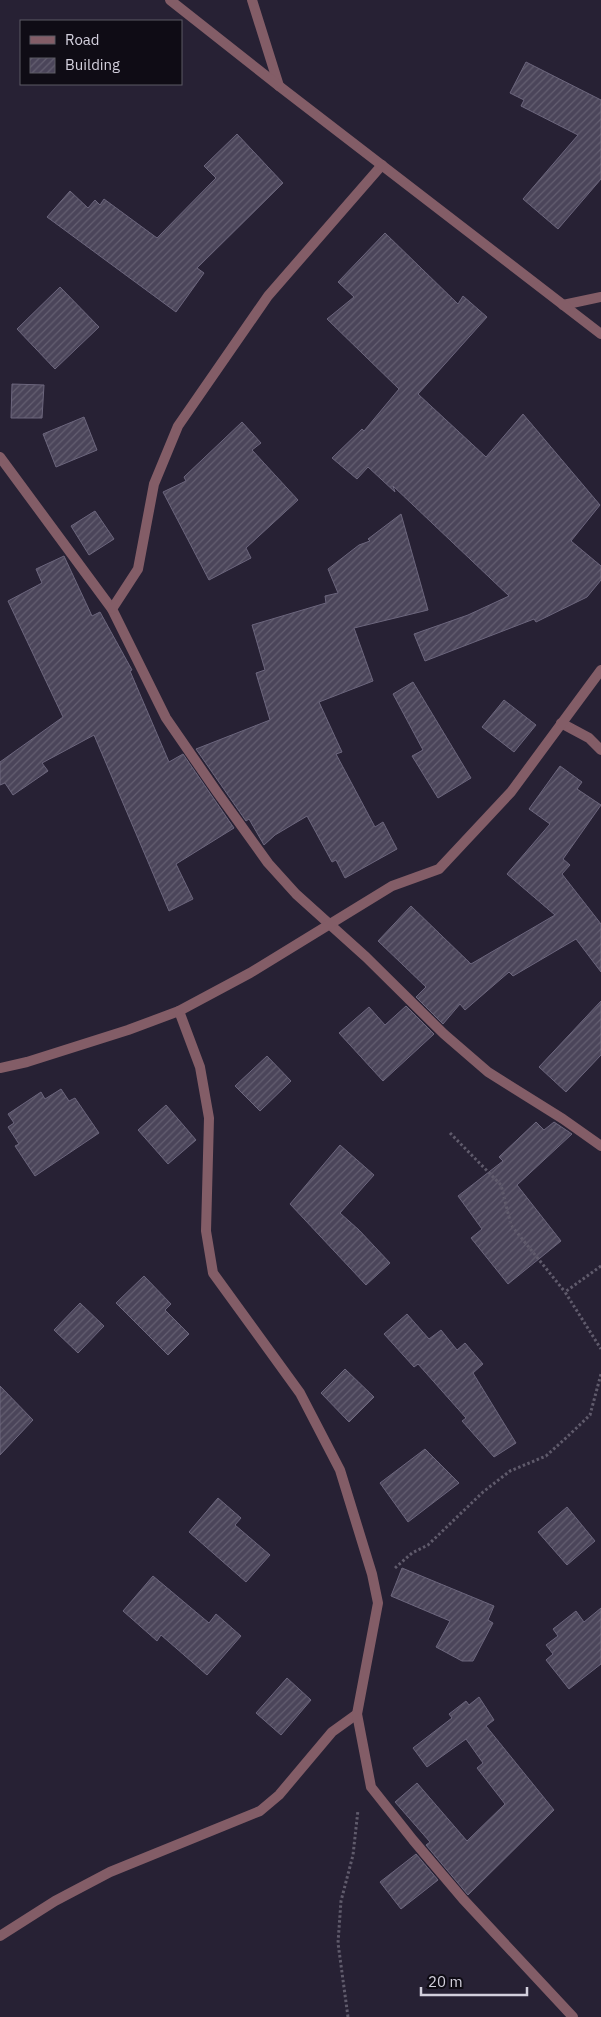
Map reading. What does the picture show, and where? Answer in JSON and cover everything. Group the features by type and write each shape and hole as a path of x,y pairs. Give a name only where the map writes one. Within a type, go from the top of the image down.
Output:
{"street":[{"path":"170,0 601,334"},
{"path":"252,0 279,86"},
{"path":"112,609 138,569 154,484 178,426 268,296 382,165"},
{"path":"563,305 601,297"},
{"path":"0,457 112,609 166,718 268,864 296,894 366,957 444,1034 488,1072 563,1119 601,1146"},
{"path":"0,1068 27,1062 128,1030 178,1011 250,973 392,886 439,870 511,792 601,670"},
{"path":"562,723 589,738 601,750"},
{"path":"178,1011 200,1067 209,1118 206,1231 213,1273 300,1393 340,1470 372,1574 378,1603 357,1714 371,1787 463,1899 573,2017"},
{"path":"0,1936 54,1901 110,1872 260,1811 279,1795 332,1732 357,1714"}],"path":[{"path":"450,1133 501,1185 511,1225 565,1292 601,1349"},
{"path":"565,1292 601,1266"},
{"path":"378,1603 385,1577 412,1553 428,1546 482,1492 510,1471 546,1456 590,1415 601,1374"},
{"path":"348,2017 338,1943 341,1901 353,1856 358,1806"}],"building":[{"path":"526,62 601,100 601,179 558,229 523,199 578,135 521,106 524,100 510,93"},
{"path":"237,134 283,183 197,268 204,273 176,312 47,217 70,191 88,208 95,200 100,205 104,199 157,238 216,178 204,166"},
{"path":"385,233 458,304 463,296 487,317 418,394 486,457 523,414 600,505 571,541 601,566 601,580 587,597 536,622 534,619 425,661 414,634 468,615 509,596 393,486 395,492 368,467 357,479 332,458 362,429 364,431 399,389 327,319 354,297 338,282"},
{"path":"60,287 99,327 55,369 17,329"},
{"path":"12,384 44,385 42,418 11,418"},
{"path":"84,417 97,450 56,467 43,434"},
{"path":"242,422 261,443 252,450 298,500 246,548 251,558 209,580 163,492 186,481 184,477"},
{"path":"95,511 114,539 89,555 71,526"},
{"path":"401,514 428,610 354,628 373,681 319,702 342,752 336,754 375,827 383,822 397,849 345,878 336,860 332,862 307,816 275,835 264,845 249,819 246,821 196,749 270,720 256,673 265,670 252,625 326,603 325,596 338,593 328,569 359,545 370,541 368,539"},
{"path":"64,556 92,616 100,612 132,670 130,671 169,762 183,754 234,828 176,864 193,899 169,911 94,735 42,763 48,771 13,795 5,783 0,785 0,762 63,717 8,601 42,583 36,569"},
{"path":"413,682 471,778 438,798 412,756 423,750 393,694"},
{"path":"504,700 536,725 514,752 482,727"},
{"path":"560,766 582,782 577,789 601,805 563,859 570,865 562,874 601,924 601,972 576,939 513,976 509,972 465,1010 460,1004 443,1024 416,997 426,987 378,941 411,906 471,964 555,915 507,874 550,824 529,809"},
{"path":"601,1001 601,1055 566,1092 539,1067"},
{"path":"406,1006 434,1034 383,1081 339,1033 369,1007 385,1025"},
{"path":"267,1056 291,1081 260,1111 235,1086"},
{"path":"61,1089 69,1101 75,1098 99,1133 35,1176 15,1146 19,1144 8,1127 14,1123 8,1114 41,1092 45,1099"},
{"path":"166,1105 196,1140 168,1164 138,1130"},
{"path":"536,1122 544,1130 554,1122 572,1134 517,1185 561,1241 508,1284 471,1238 482,1229 458,1196 503,1161 499,1157"},
{"path":"340,1145 374,1175 340,1213 390,1263 366,1285 290,1204"},
{"path":"144,1276 171,1304 165,1310 189,1334 168,1355 116,1303"},
{"path":"80,1303 104,1326 78,1353 54,1330"},
{"path":"407,1314 429,1339 441,1330 457,1350 465,1343 483,1364 473,1373 516,1443 494,1457 462,1421 466,1418 418,1364 414,1367 384,1334"},
{"path":"345,1369 374,1397 349,1422 321,1393"},
{"path":"0,1386 33,1420 0,1455"},
{"path":"425,1449 459,1483 408,1522 380,1483"},
{"path":"218,1498 241,1518 235,1525 270,1555 246,1582 189,1532"},
{"path":"567,1507 595,1541 567,1565 538,1532"},
{"path":"402,1568 494,1606 488,1620 493,1623 473,1661 462,1661 436,1647 450,1621 391,1596"},
{"path":"153,1576 209,1623 216,1614 241,1636 207,1675 161,1635 157,1641 123,1611"},
{"path":"601,1608 601,1664 569,1689 546,1660 553,1654 546,1645 558,1636 553,1629 576,1611 584,1622"},
{"path":"287,1678 311,1700 281,1735 256,1713"},
{"path":"479,1697 494,1720 486,1726 554,1810 468,1895 426,1845 430,1842 395,1802 417,1783 467,1841 505,1804 477,1768 483,1763 466,1739 427,1767 413,1748 452,1718 449,1714 466,1701 469,1705"},
{"path":"416,1854 438,1880 401,1909 380,1882"}]}
